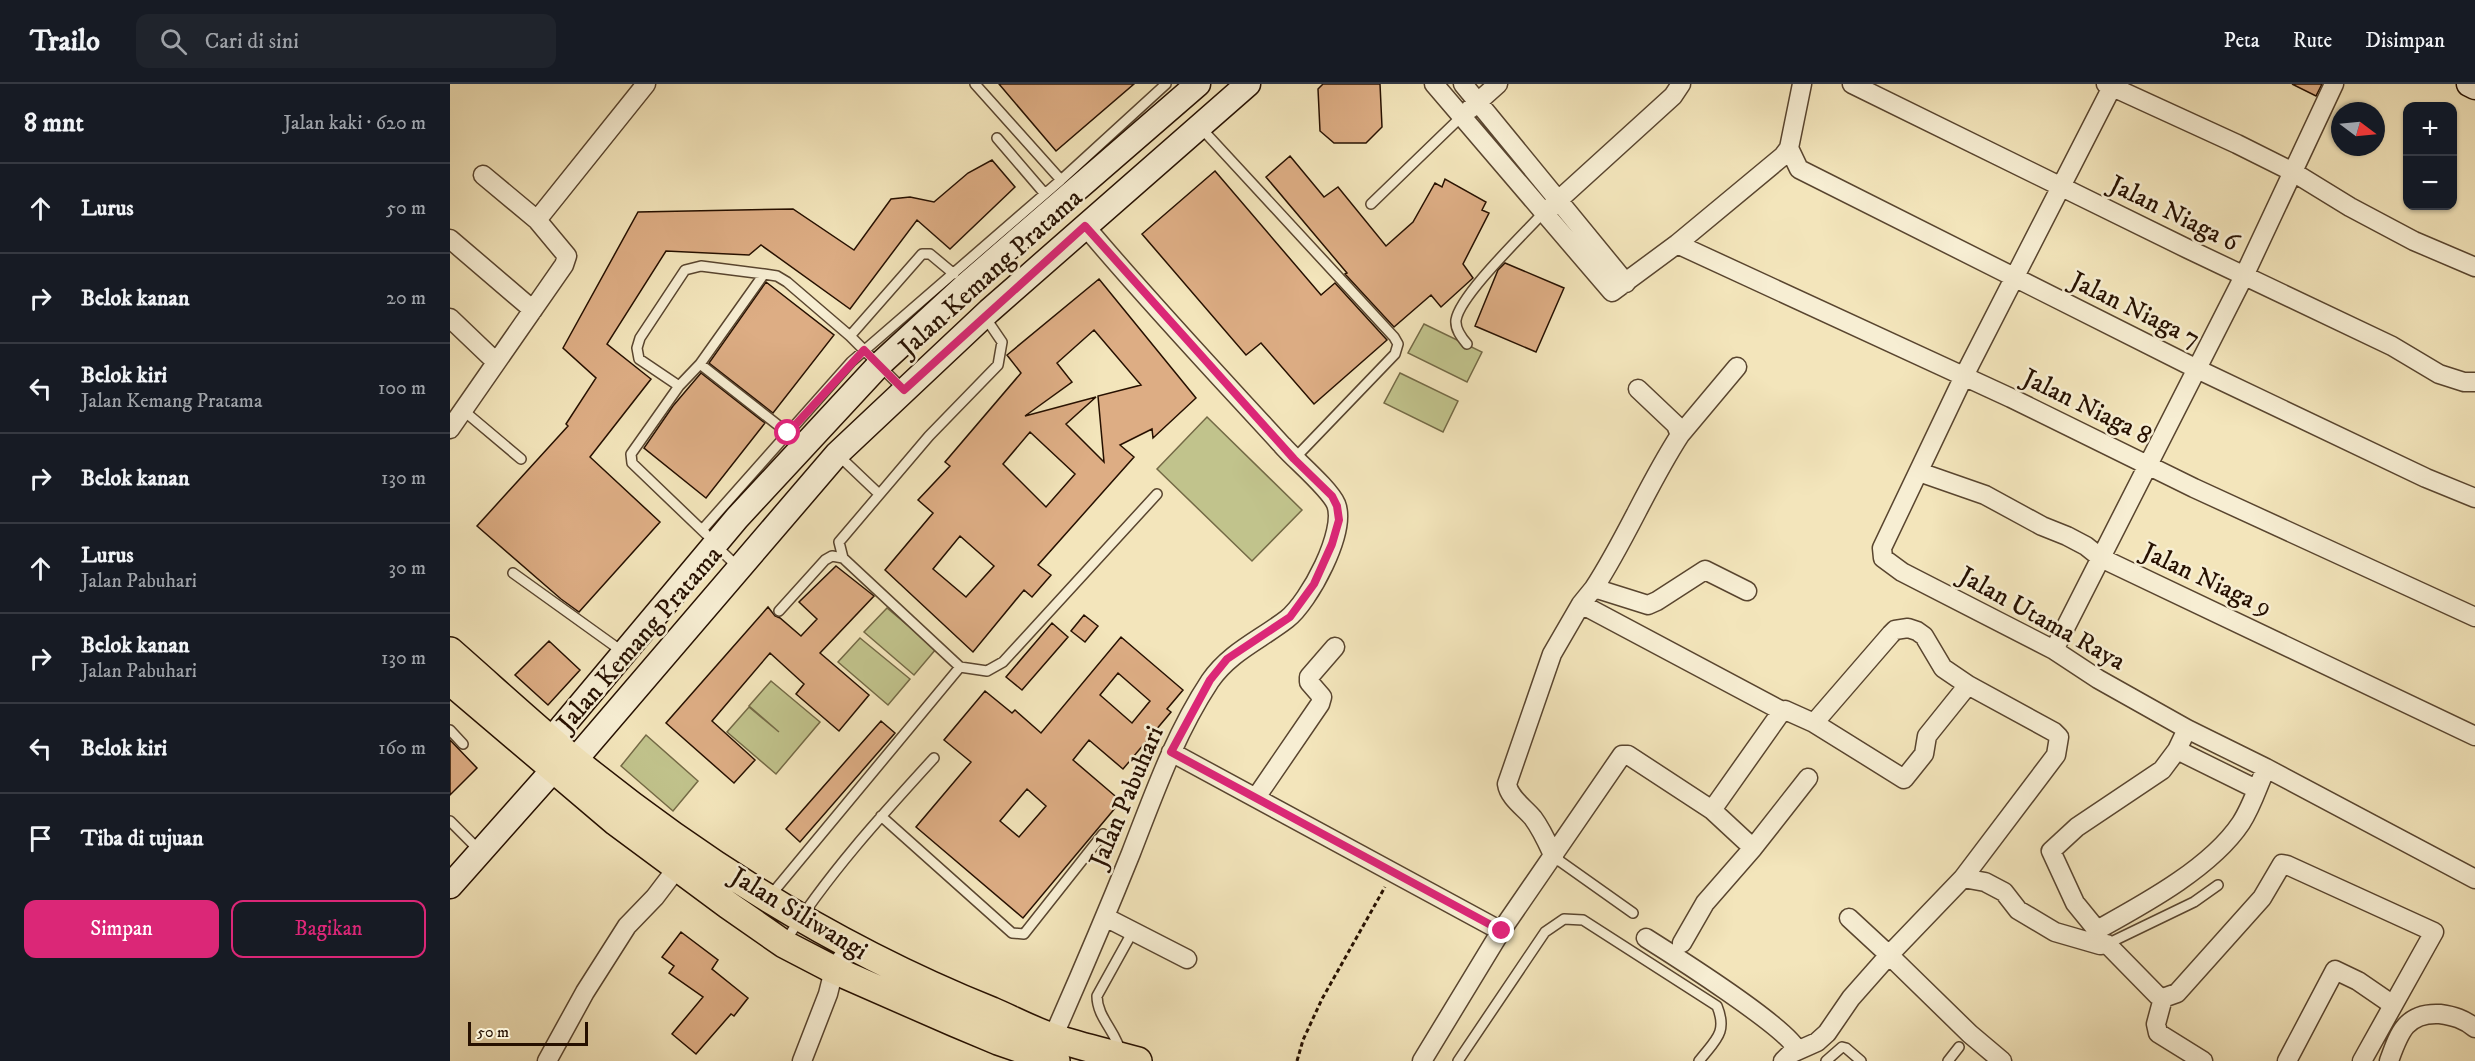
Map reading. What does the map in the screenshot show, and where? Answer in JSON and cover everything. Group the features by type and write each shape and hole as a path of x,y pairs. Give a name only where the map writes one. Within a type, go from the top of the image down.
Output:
{"main road":[{"path":"450,651 493,702"},
{"path":"452,685 493,702"},
{"name":"Jalan Siliwangi","path":"493,702 551,740 564,764 800,918 850,947 1055,1049"},
{"name":"Jalan Siliwangi","path":"493,702 564,764 616,822 784,944 834,970 998,1041 1130,1058"}],"street":[{"path":"537,220 646,84"},
{"name":"Jalan Kemang Pratama","path":"551,740 653,615 708,537 737,518 871,358 899,344 960,279 1198,84"},
{"name":"Jalan Kemang Pratama","path":"450,886 594,735 837,454 987,314 1248,84"},
{"path":"1434,84 1611,291 1626,283 1677,243 1782,156 1789,148 1802,84"},
{"path":"1463,84 1626,283"},
{"path":"1462,116 1498,84"},
{"path":"1543,213 1561,201 1673,96 1681,84"},
{"name":"Jalan Niaga 6","path":"1852,84 2392,346 2439,374 2464,382 2475,382"},
{"path":"2054,650 2244,276 2334,84"},
{"path":"2469,84 2475,87"},
{"path":"1918,472 2109,85 2293,172 2350,207 2414,241 2475,267"},
{"name":"Jalan Niaga 7","path":"1789,148 1799,169 2197,369 2426,478 2475,498"},
{"path":"450,429 564,265 567,256 537,220 483,175"},
{"name":"Jalan Pabuhari","path":"1055,1049 1171,752 1205,689 1227,659 1290,617 1314,584 1332,544 1339,520 1337,506 1332,496 1294,459 1085,226"},
{"path":"450,239 533,310"},
{"name":"Jalan Niaga 8","path":"1677,243 1964,376 2148,466 2475,617"},
{"path":"960,279 987,314"},
{"path":"450,318 496,362"},
{"path":"899,344 925,370"},
{"path":"1554,857 1543,833 1510,792 1507,784 1552,654 1581,604 1612,559 1652,482 1680,435 1737,367"},
{"path":"1638,389 1676,425 1680,435"},
{"name":"Jalan Utama Raya","path":"1918,472 1882,548 1883,558 1891,566 2054,650 2098,679 2187,729 2266,768 2475,879"},
{"name":"Jalan Niaga 9","path":"1918,472 1959,484 1992,498 2042,526 2086,546 2101,558 2475,736"},
{"path":"737,518 763,541"},
{"path":"1594,588 1648,605 1705,570 1747,591"},
{"path":"1581,604 1782,711 1789,711 1814,723 1904,779 1924,754 1928,736 1968,685"},
{"path":"653,615 678,638"},
{"path":"1646,938 1788,1037 1790,1056 1817,1042 1827,1033 1851,998 1963,878 2056,755 2059,743 2059,737 2054,732 1968,685 1943,668 1924,636 1908,628 1895,630 1814,723"},
{"path":"1257,796 1320,704 1323,697 1308,678 1335,647"},
{"path":"1712,810 1782,711"},
{"path":"570,716 594,735"},
{"path":"2187,729 2177,750 2162,770 2077,826 2051,851 2075,903 2097,930 2163,892 2218,849 2241,822 2266,768"},
{"path":"2177,750 2256,789"},
{"path":"1171,752 1257,796 1502,931"},
{"path":"1422,1061 1502,931 1622,755 1628,755 1712,810 1753,848"},
{"path":"1682,943 1705,903 1753,848 1808,778"},
{"path":"1963,878 1985,882 2004,892 2019,910 2055,932 2100,945 2107,944 2157,995 2163,998 2177,993 2262,898 2278,866 2284,864 2434,932 2362,1061"},
{"path":"547,1061 585,992 627,926 655,897 677,867"},
{"path":"1105,917 1187,959"},
{"path":"1849,918 1970,1034 2002,1061"},
{"path":"802,1061 828,994 834,970 850,947"},
{"path":"2287,1061 2336,970 2358,981 2393,1005"},
{"path":"2163,998 2156,1024 2158,1034 2203,1061"},
{"path":"2389,1061 2405,1026 2414,1017 2427,1013 2451,1015 2466,1021 2475,1028"}],"lane":[{"path":"975,84 1061,180"},
{"path":"708,537 788,433 960,279 1045,194 1166,84"},
{"path":"1371,204 1462,116"},
{"path":"1200,126 1394,337 1398,345 1395,354 1294,459"},
{"path":"997,138 1045,194"},
{"path":"1467,344 1460,335 1456,322 1459,309 1543,213"},
{"path":"850,336 922,254 930,254 960,279"},
{"path":"679,386 639,359 637,348 640,338 685,270 701,266 777,276 787,282 850,336 904,390"},
{"path":"739,568 632,463 630,458 633,448 679,386 700,364 764,274"},
{"path":"843,558 839,542 929,436 998,364 1002,342 987,314"},
{"path":"700,364 788,433"},
{"path":"464,411 521,459"},
{"path":"837,454 879,494"},
{"path":"779,611 825,560 832,556 843,558 943,648 960,667 987,671 1003,662 1157,494"},
{"path":"513,573 623,652"},
{"path":"768,898 960,667"},
{"path":"450,730 463,744"},
{"path":"784,944 800,918 881,816 934,758"},
{"path":"881,816 1012,933 1020,935 1024,934 1103,834"},
{"path":"450,822 481,852"},
{"path":"1554,857 1633,913"},
{"path":"2107,944 2194,902 2218,885"},
{"path":"1458,1061 1545,932 1564,919 1583,920 1717,1006 1723,1020 1719,1036 1699,1061"},
{"path":"1130,1058 1105,1022 1097,1004 1097,996 1133,931"},
{"path":"1826,1061 1842,1047 1862,1061"},
{"path":"1948,1061 1959,1047"}],"path":[{"path":"1298,1061 1303,1040 1322,999 1383,893 1390,871"}],"green space":[{"path":"1424,324 1482,352 1467,382 1408,353"},
{"path":"1400,373 1458,401 1443,432 1384,403"},
{"path":"1207,417 1302,510 1252,561 1157,469"},
{"path":"887,608 936,649 914,675 864,632"},
{"path":"860,638 910,679 888,705 838,662"},
{"path":"771,681 820,722 776,774 727,732 749,707 779,732 749,706"},
{"path":"646,735 698,781 673,811 621,766"}],"building":[{"path":"999,84 1134,84 1056,151"},
{"path":"1323,84 1380,84 1382,127 1366,143 1334,143 1320,131 1318,89"},
{"path":"2292,84 2322,84 2316,96"},
{"path":"1290,156 1324,197 1338,187 1386,246 1413,222 1435,183 1442,187 1445,179 1486,202 1482,210 1489,213 1463,264 1473,278 1441,307 1431,295 1394,327 1345,274 1347,273 1266,177"},
{"path":"992,160 1015,187 950,249 917,220 850,309 761,245 749,255 666,251 607,344 651,379 590,457 660,522 579,612 477,526 568,426 566,424 596,378 563,348 638,212 793,209 854,250 891,199 910,197 934,202 968,173"},
{"path":"1215,171 1321,295 1335,283 1387,340 1314,404 1261,343 1246,355 1142,234"},
{"path":"1505,263 1564,288 1536,352 1475,326 1498,270"},
{"path":"1099,279 1196,398 1153,438 1152,429 1120,445 1134,457 1038,565 1051,575 1032,597 1024,590 973,652 885,570 933,513 918,500 950,466 945,462 1021,373 1007,355","holes":["1094,330 1141,385 1098,396 1104,462 1066,424 1096,397 1025,416 1072,382 1057,363","1030,432 1075,474 1046,507 1003,464","960,536 994,566 966,597 933,569"]},
{"path":"766,282 834,335 773,413 709,363"},
{"path":"701,373 765,423 706,498 644,448 673,406"},
{"path":"836,566 874,596 820,653 869,695 839,731 796,694 804,684 770,653 712,721 755,760 734,783 666,723 768,607 775,616 801,636 817,619 799,602"},
{"path":"1084,615 1098,626 1085,642 1071,631"},
{"path":"1052,623 1068,637 1022,690 1006,677"},
{"path":"1121,637 1183,690 1167,709 1171,712 1123,769 1089,740 1073,760 1121,801 1023,918 916,827 971,762 944,740 985,691 1012,713 1015,710 1041,733","holes":["1118,673 1150,701 1132,723 1100,695","1027,789 1046,806 1019,837 1000,821"]},
{"path":"549,641 580,670 548,705 515,675"},
{"path":"881,721 895,733 800,842 786,829"},
{"path":"450,740 477,768 450,795"},
{"path":"681,932 718,960 712,969 748,998 734,1016 731,1014 696,1054 672,1034 703,997 669,973 674,966 662,957"}],"route":[{"path":"788,433 864,350 904,390 1085,226 1294,459 1332,496 1337,506 1339,520 1332,544 1314,584 1290,617 1227,659 1210,680 1171,752 1257,796 1315,831 1502,931"}]}
